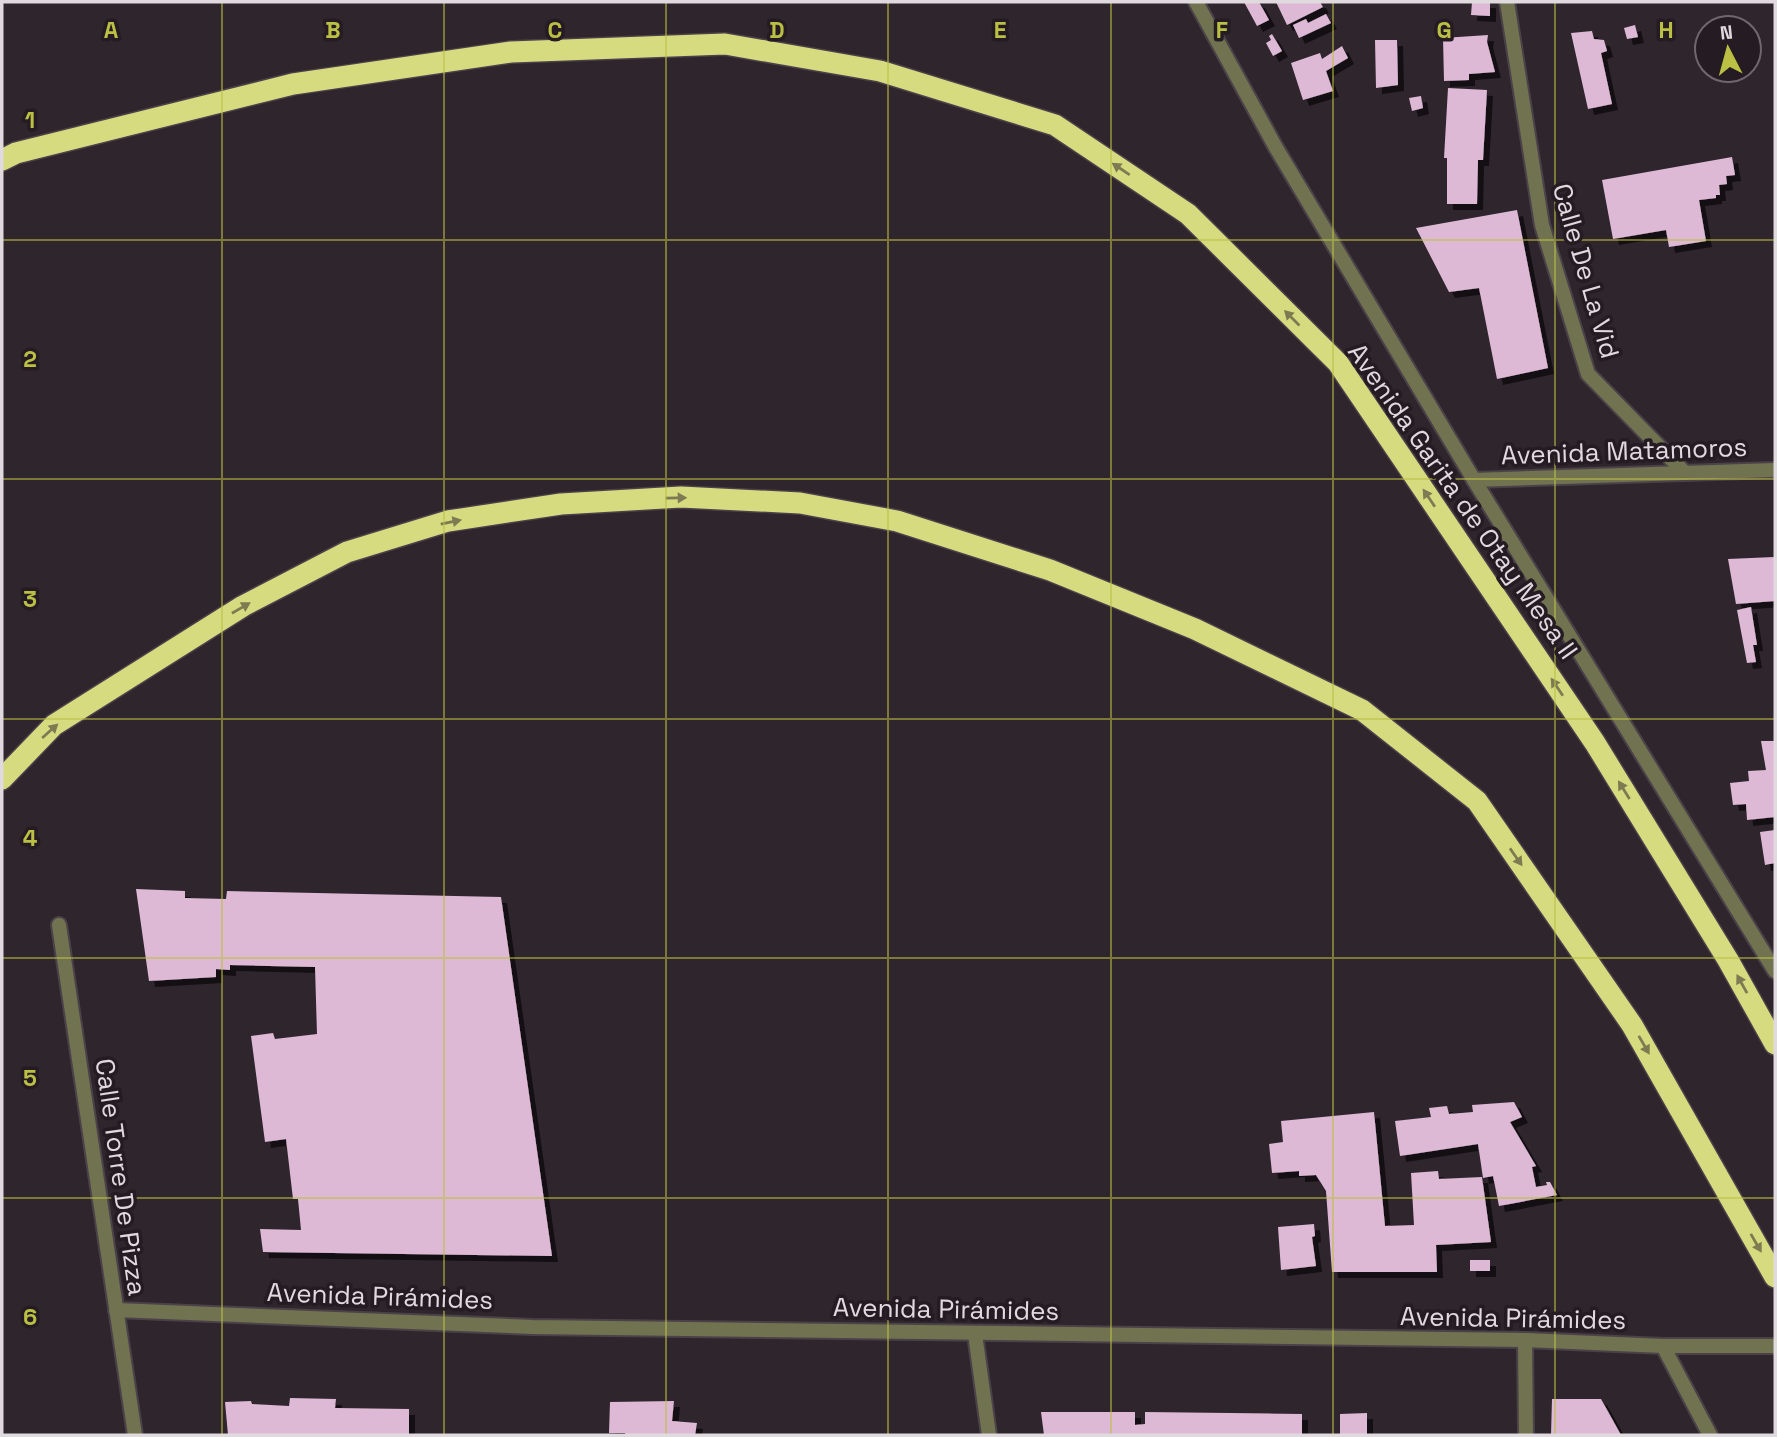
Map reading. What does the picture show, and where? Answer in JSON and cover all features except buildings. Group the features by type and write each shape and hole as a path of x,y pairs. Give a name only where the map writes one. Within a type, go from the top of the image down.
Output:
{"highway":[{"name":"Avenida Garita de Otay Mesa II","path":"2,160 16,153 293,84 511,52 711,44 725,44 880,71 1055,125 1188,214 1338,363 1595,743 1728,960 1775,1044"},
{"path":"2,779 54,725 243,606 348,552 448,521 562,504 681,497 800,503 897,521 1050,569 1195,629 1362,710 1477,801 1632,1025 1775,1277"}],"street":[{"path":"1196,2 1275,146 1474,480 1775,971"},
{"name":"Calle De La Vid","path":"1507,2 1542,225 1588,374 1685,473"},
{"name":"Avenida Matamoros","path":"1474,480 1775,470"},
{"name":"Calle Torre De Pizza","path":"59,925 135,1435"},
{"name":"Avenida Pirámides","path":"116,1310 532,1327 1525,1340 1663,1346 1775,1346"},
{"path":"975,1334 989,1435"},
{"path":"1525,1340 1526,1435"},
{"path":"1663,1346 1710,1435"}]}
